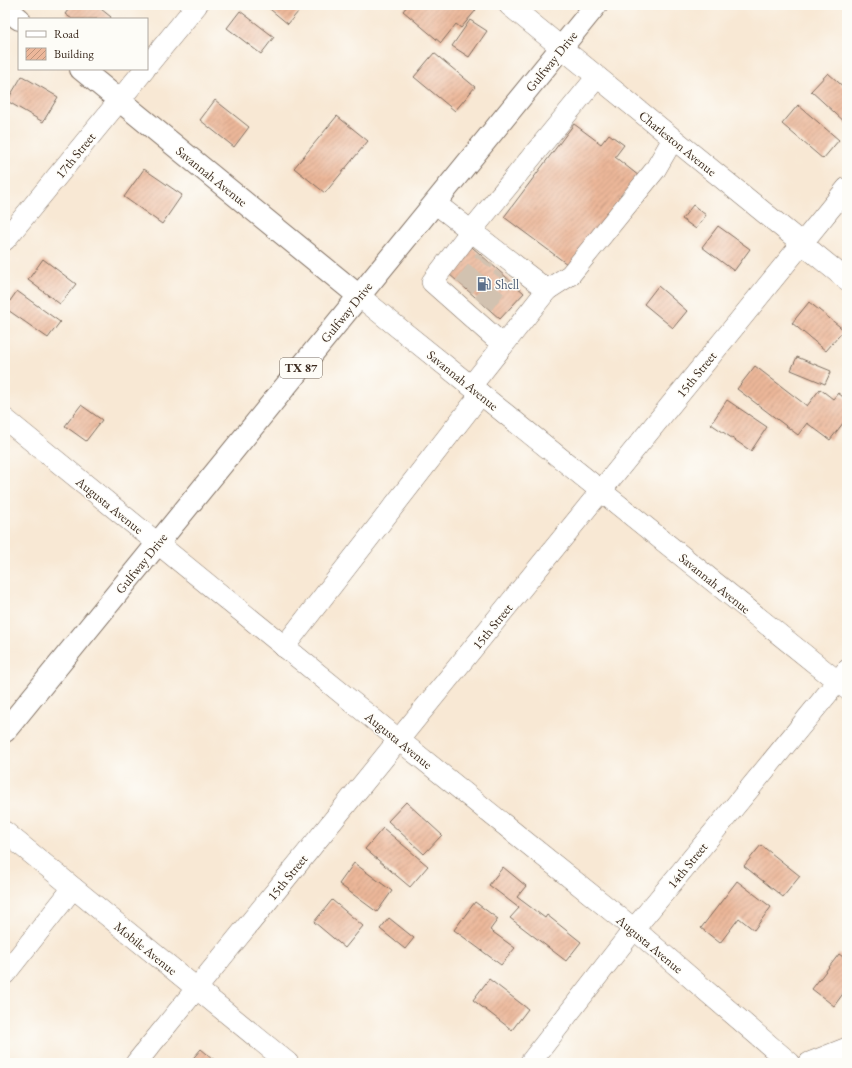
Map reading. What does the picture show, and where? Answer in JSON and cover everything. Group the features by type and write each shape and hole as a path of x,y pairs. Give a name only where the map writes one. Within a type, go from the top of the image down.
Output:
{"main road":[{"name":"Gulfway Drive","path":"5,731 596,5"},
{"path":"5,7 18,18"},
{"name":"Savannah Avenue","path":"81,70 359,296"}],"street":[{"path":"148,65 196,5"},
{"name":"Charleston Avenue","path":"509,5 847,280"},
{"name":"17th Street","path":"5,240 144,70"},
{"path":"503,344 478,311 459,294 432,282 471,231 597,77"},
{"path":"284,647 476,390 503,344 547,290 570,275 655,170 673,138"},
{"name":"15th Street","path":"136,1063 847,188"},
{"path":"435,203 471,231 489,254 509,270 547,290"},
{"name":"Savannah Avenue","path":"359,296 600,491 844,680"},
{"name":"Augusta Avenue","path":"5,419 398,740 634,929 790,1063"},
{"name":"14th Street","path":"530,1063 634,929 844,680"},
{"name":"Mobile Avenue","path":"5,832 288,1063"},
{"path":"5,974 73,888"},
{"path":"809,1063 847,1048"}],"building":[{"path":"72,5 96,5 111,17 71,18 65,14"},
{"path":"265,5 302,5 303,6 288,24"},
{"path":"408,5 470,5 476,10 461,28 456,24 441,43 403,11"},
{"path":"240,11 274,37 261,54 227,28"},
{"path":"470,20 487,31 469,57 452,46"},
{"path":"434,53 475,87 455,111 414,77"},
{"path":"828,73 847,90 847,124 811,91"},
{"path":"22,76 58,97 43,122 7,101"},
{"path":"215,100 249,127 234,147 200,120"},
{"path":"798,105 839,140 823,159 782,124"},
{"path":"337,116 368,141 325,193 294,168"},
{"path":"574,124 601,144 609,134 624,145 615,157 639,176 571,267 504,217"},
{"path":"144,169 182,195 162,224 124,197"},
{"path":"693,205 706,215 696,229 682,219"},
{"path":"718,226 750,249 734,271 702,247"},
{"path":"472,247 524,293 500,319 449,274"},
{"path":"43,259 76,284 60,304 28,280"},
{"path":"658,286 687,311 673,328 644,304"},
{"path":"17,291 60,322 48,338 5,308"},
{"path":"809,302 844,330 826,351 792,323"},
{"path":"797,357 831,371 825,384 791,370"},
{"path":"755,366 807,406 820,389 833,399 838,393 847,400 847,418 830,440 807,423 798,435 737,389"},
{"path":"727,400 767,427 751,451 711,424"},
{"path":"81,405 102,420 86,441 65,426"},
{"path":"406,802 442,835 424,854 388,821"},
{"path":"383,828 428,866 410,887 365,849"},
{"path":"761,845 800,876 783,897 744,866"},
{"path":"354,863 392,891 377,912 339,884"},
{"path":"503,867 526,886 517,897 545,918 547,915 581,942 566,961 510,918 519,908 489,885"},
{"path":"737,881 771,907 754,930 739,918 720,943 701,928"},
{"path":"332,900 363,926 345,948 314,922"},
{"path":"475,902 498,919 490,930 515,948 501,965 454,930"},
{"path":"389,918 414,938 405,949 380,929"},
{"path":"839,954 847,960 847,992 845,991 834,1006 812,989"},
{"path":"489,979 528,1009 512,1030 473,1000"},
{"path":"201,1049 218,1063 189,1063"}],"tunnel":[{"path":"464,287 485,259"},
{"path":"483,304 504,276"}],"place":[{"name":"Shell","path":"484,284"}]}
